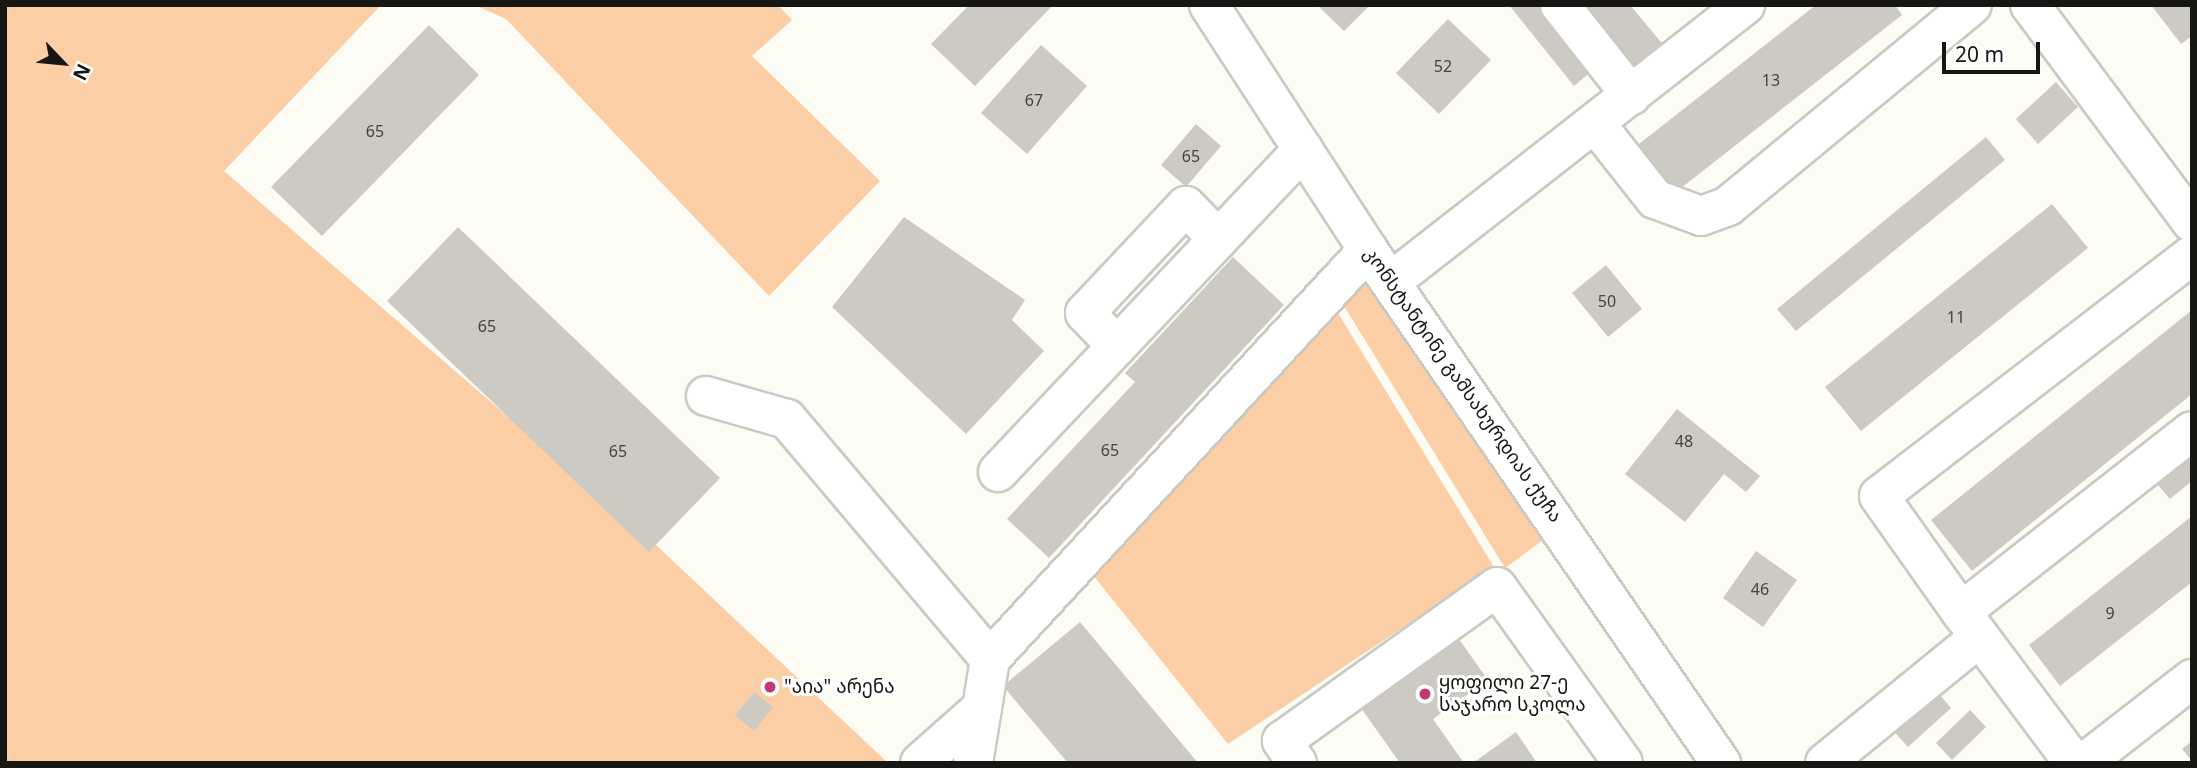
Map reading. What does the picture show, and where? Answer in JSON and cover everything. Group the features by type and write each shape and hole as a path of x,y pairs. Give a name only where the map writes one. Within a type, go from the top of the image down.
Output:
{"street":[{"name":"კონსტანტინე გამსახურდიას ქუჩა","path":"1209,5 1368,250 1393,280 1714,760"},
{"path":"1560,5 1631,95"},
{"path":"1393,280 1745,5"},
{"path":"1595,123 1655,199 1702,216 1728,206 1972,5"},
{"path":"2029,5 2192,222"},
{"path":"998,472 1303,150"},
{"path":"973,763 990,659 1368,250"},
{"path":"2074,763 1969,625 1878,496 2192,255"},
{"path":"706,396 788,419 990,659"},
{"path":"1825,763 1969,625 2192,431"},
{"path":"1297,763 1282,741 1497,587 1623,763"},
{"path":"2084,763 2192,679"},
{"path":"920,763 982,708"}],"shaded area":[{"path":"5,5 381,5 224,171 656,545 888,763 5,763"},
{"path":"475,5 778,5 792,20 752,56 880,181 769,296 506,19"},
{"path":"1368,250 1561,527 1505,568 1333,288"},
{"path":"1330,300 1494,567 1228,744 1085,565"}],"building":[{"path":"969,5 1053,5 975,86 931,44"},
{"path":"1317,5 1370,5 1344,31"},
{"path":"1509,5 1547,5 1597,67 1574,86"},
{"path":"1584,5 1630,5 1666,48 1638,71"},
{"path":"1816,5 1895,5 1902,15 1676,192 1639,144"},
{"path":"2151,5 2192,5 2192,36 2181,44"},
{"path":"1448,19 1491,60 1439,114 1396,73"},
{"path":"429,25 479,75 322,236 271,187"},
{"path":"1041,45 1087,86 1027,154 981,113"},
{"path":"2056,82 2078,107 2038,144 2016,119"},
{"path":"1196,124 1221,146 1186,187 1161,165"},
{"path":"1986,137 2005,160 1796,331 1777,309"},
{"path":"2052,204 2088,248 1861,431 1825,387"},
{"path":"904,217 1025,300 1012,320 1044,351 966,434 832,307"},
{"path":"458,227 720,478 649,552 387,301"},
{"path":"1233,257 1284,305 1049,558 1007,519 1135,382 1125,373"},
{"path":"1606,265 1642,309 1608,337 1572,293"},
{"path":"2192,310 2192,394 1972,571 1931,520"},
{"path":"1677,409 1760,476 1746,492 1724,474 1685,522 1625,474"},
{"path":"2192,441 2192,481 2170,499 2150,476"},
{"path":"2192,516 2192,582 2060,686 2029,645"},
{"path":"1756,551 1797,580 1763,627 1723,598"},
{"path":"1080,622 1198,763 1068,763 1003,686"},
{"name":"ყოფილი 27-ე საჯარო სკოლა","path":"1459,639 1488,680 1433,719 1464,763 1400,763 1361,708"},
{"path":"1934,688 1951,708 1908,747 1890,727"},
{"path":"754,692 773,707 754,731 735,716"},
{"path":"1970,710 1986,727 1952,760 1936,743"},
{"name":"ყოფილი 27-ე საჯარო სკოლა","path":"1516,732 1537,763 1473,763"},
{"path":"2192,741 2192,761 2182,749"}],"place":[{"name":"\"აია\" არენა","path":"770,687"},
{"name":"ყოფილი 27-ე საჯარო სკოლა","path":"1425,694"}]}
